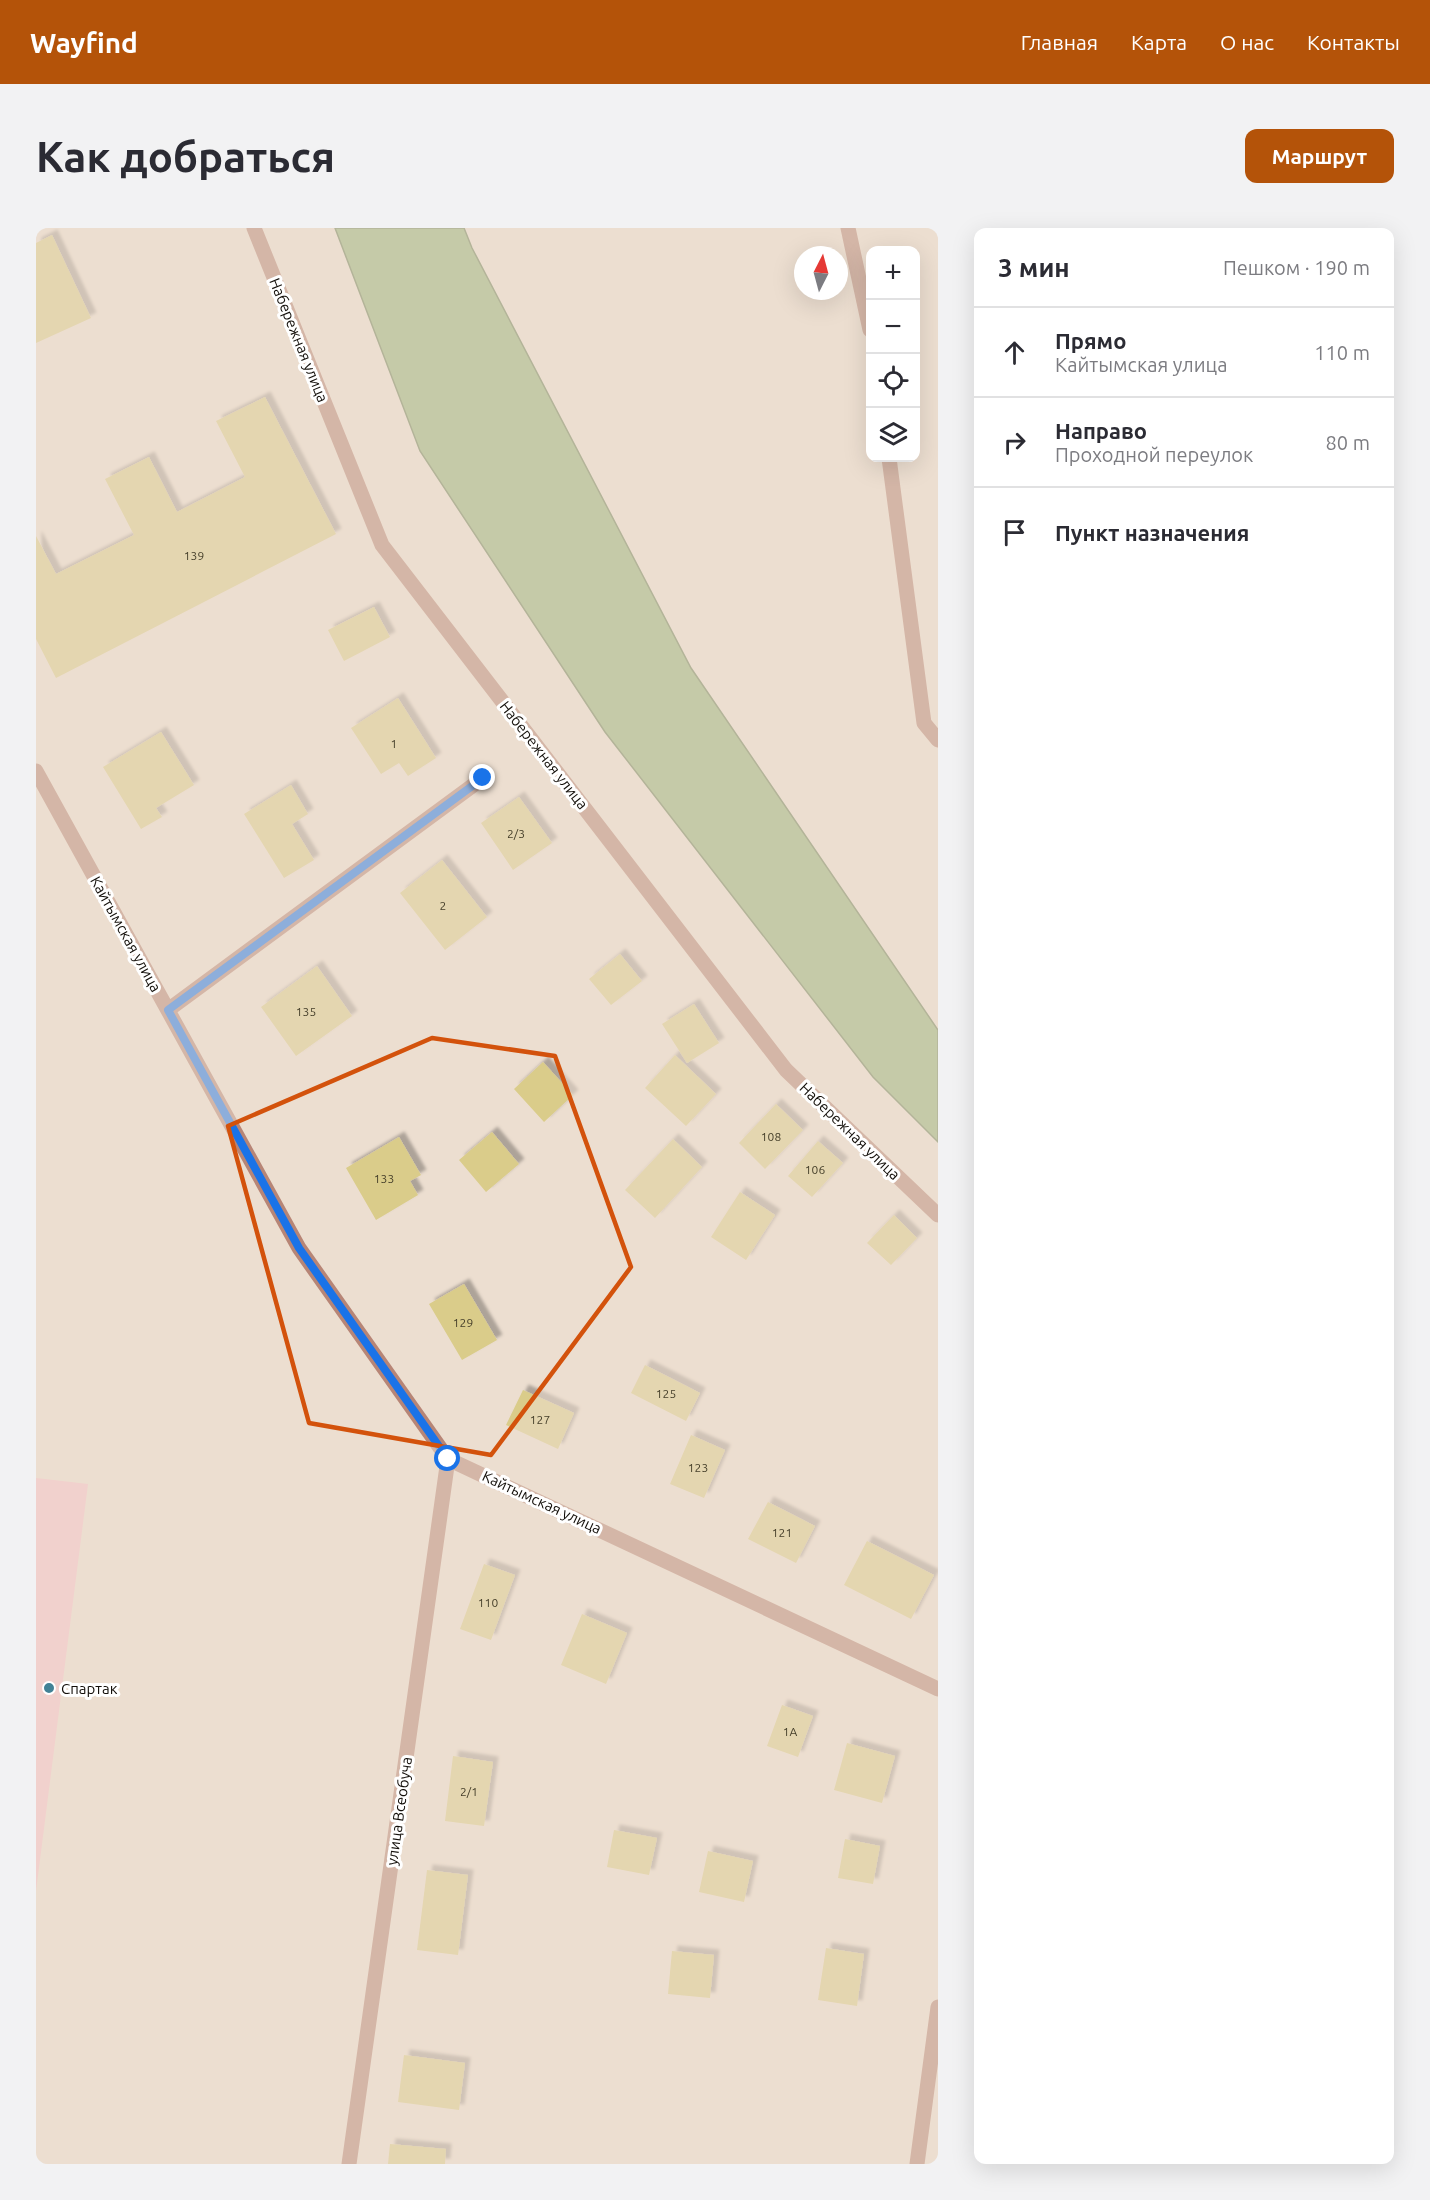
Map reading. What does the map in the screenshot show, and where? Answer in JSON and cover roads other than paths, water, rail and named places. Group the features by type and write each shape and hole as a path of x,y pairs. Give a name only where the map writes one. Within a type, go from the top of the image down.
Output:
{"street":[{"name":"Набережная улица","path":"254,228 382,545 786,1070 938,1215"},
{"path":"848,228 866,311"},
{"path":"891,462 924,723 938,740"},
{"name":"Кайтымская улица","path":"36,771 299,1248 448,1459 938,1689"},
{"path":"168,1010 483,778"},
{"name":"улица Всеобуча","path":"349,2164 448,1459"},
{"path":"917,2164 938,2007"}],"place":[{"name":"Спартак","path":"49,1688"}]}
